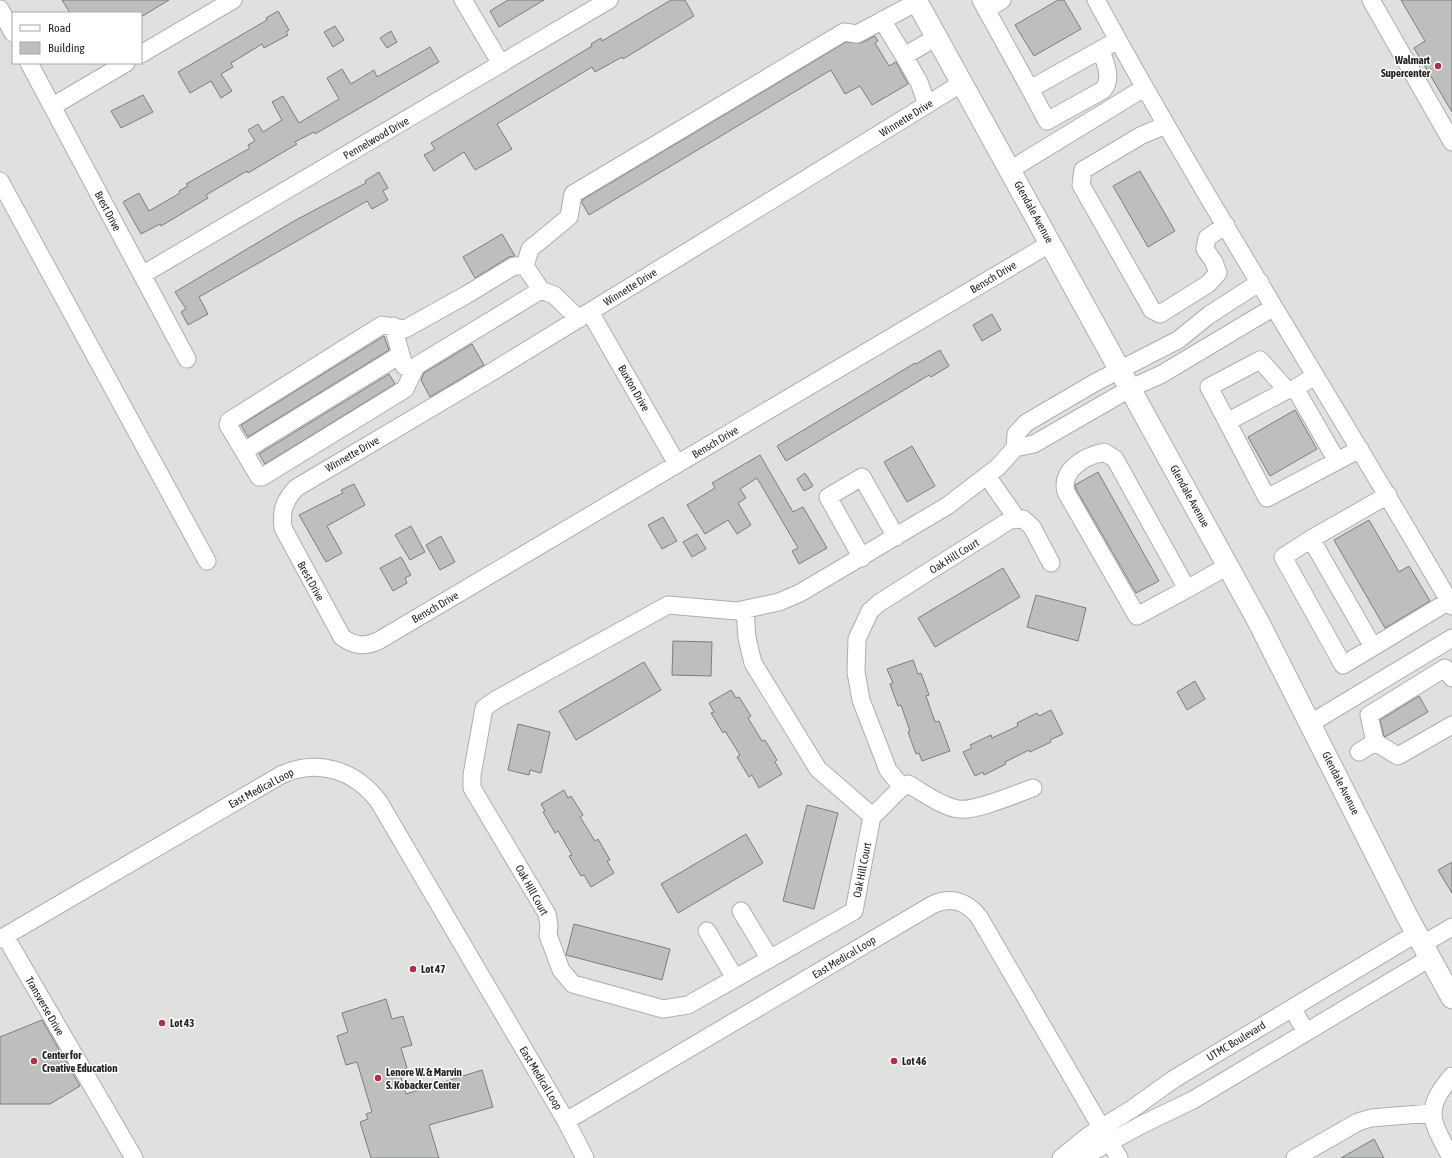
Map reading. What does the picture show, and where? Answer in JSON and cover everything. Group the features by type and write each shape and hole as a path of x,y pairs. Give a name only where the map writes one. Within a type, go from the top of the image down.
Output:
{"main road":[{"name":"Glendale Avenue","path":"917,1 1228,566 1311,723 1423,945 1452,998"}],"street":[{"path":"142,53 233,0"},
{"path":"463,0 502,64"},
{"name":"Pennelwood Drive","path":"142,275 609,0"},
{"path":"1002,0 984,5 1047,121 1103,90 1108,82 1108,72 1101,50"},
{"path":"1096,0 1144,88 1315,376 1388,495 1451,603 1343,664 1283,557 1388,495"},
{"path":"1371,0 1452,142"},
{"path":"525,266 514,266 466,295 404,329 382,325 227,422 259,477 262,477 405,389 416,366 541,290 525,266 530,248 569,217 573,194 844,32 857,34 917,1"},
{"path":"0,9 12,31"},
{"path":"882,20 919,82 927,105"},
{"path":"904,56 937,37"},
{"path":"1030,89 1118,40"},
{"name":"Brest Drive","path":"30,64 187,359"},
{"path":"53,106 124,64"},
{"name":"Winnette Drive","path":"296,488 585,315 962,83"},
{"path":"1010,170 1144,88"},
{"path":"1166,125 1142,135 1083,170 1081,185 1152,310 1160,314 1208,284 1218,273 1214,262 1205,249 1207,238 1226,225"},
{"path":"0,181 206,561"},
{"name":"Bensch Drive","path":"378,641 1051,243"},
{"name":"Oak Hill Court","path":"872,816 854,911 688,1004 663,1009 574,984 561,970 548,935 549,925 547,914 472,788 472,775 484,708 497,699 668,605 737,611 779,602 800,593 862,558 947,506 987,476 998,467 1015,448 1016,434 1026,423 1120,369 1178,340 1208,315 1260,282"},
{"name":"Buxton Drive","path":"541,290 554,295 585,315 677,464"},
{"path":"1015,448 1034,444 1131,388 1162,374 1274,307"},
{"path":"393,326 400,355 410,379"},
{"path":"244,451 400,355"},
{"path":"1337,461 1291,389 1260,360 1209,387 1267,498 1360,449"},
{"path":"1227,422 1315,376"},
{"path":"1187,589 1115,459 1104,452 1093,454 1075,465 1070,470 1064,484 1066,492 1137,616 1187,589 1228,566"},
{"path":"987,476 1017,519 1023,519 1032,527 1051,563"},
{"path":"862,558 828,497 862,477 896,537"},
{"name":"Brest Drive","path":"296,488 288,496 282,514 283,528 288,540 342,637 350,643 362,646 378,641"},
{"name":"Oak Hill Court","path":"902,787 888,770 861,700 856,666 857,639 861,627 870,611 879,603 1010,520 1017,519"},
{"path":"1312,539 1374,647"},
{"path":"745,610 746,638 753,663 818,769 872,816 882,810 902,787 908,784 944,805 959,809 977,807 1033,788"},
{"path":"1311,723 1452,638"},
{"path":"1452,678 1445,668 1369,715 1375,742 1398,756 1452,725"},
{"path":"1359,752 1375,742"},
{"name":"East Medical Loop","path":"2,938 281,775 298,768 310,767 339,771 363,784 379,802 566,1121 932,905 942,901 953,900 966,904 979,917 1109,1141"},
{"path":"741,911 770,958"},
{"path":"1423,945 1452,927"},
{"path":"707,931 735,978"},
{"name":"Transverse Drive","path":"2,938 134,1158"},
{"name":"UTMC Boulevard","path":"1109,1141 1174,1079 1292,1008 1423,945"},
{"name":"UTMC Boulevard","path":"1081,1158 1109,1141 1193,1100 1306,1032 1423,945"},
{"path":"1292,1008 1306,1032"},
{"path":"1451,1158 1433,1120 1432,1106 1440,1091 1452,1076"},
{"path":"1295,1158 1364,1120 1404,1114 1432,1113"},
{"path":"566,1121 585,1158"},
{"name":"UTMC Boulevard","path":"1061,1158 1088,1136 1109,1141"}],"building":[{"path":"62,0 169,0 142,16 142,12 69,12"},
{"path":"508,0 544,0 499,27 490,11"},
{"path":"671,0 685,0 694,16 623,59 622,57 595,72 592,67 497,124 512,149 475,170 464,152 434,171 424,155 435,149 431,143 592,46 591,44 601,38 602,41"},
{"path":"1058,0 1064,0 1081,29 1034,56 1015,25"},
{"name":"Walmart Supercenter","path":"1401,0 1452,0 1452,112 1414,48 1425,41"},
{"path":"278,11 289,30 286,32 288,35 264,48 262,44 231,63 233,67 221,74 232,91 221,98 211,81 190,93 178,72 267,20 266,18"},
{"path":"335,26 344,40 333,47 324,32"},
{"path":"391,31 397,42 387,48 380,38"},
{"path":"875,36 878,41 875,43 889,66 896,62 908,84 872,105 860,86 845,94 831,70 589,215 582,203 582,200 846,42 861,43"},
{"path":"430,47 439,62 315,134 314,132 295,142 297,144 248,173 247,171 206,195 208,198 161,226 160,224 141,234 123,202 139,193 149,211 180,193 179,191 188,186 186,184 250,148 248,145 255,141 248,130 258,124 263,132 282,120 272,102 283,96 299,123 339,99 327,78 342,69 351,84 374,70 377,77"},
{"path":"143,95 153,112 121,128 111,111"},
{"path":"1140,171 1175,231 1148,247 1113,186"},
{"path":"379,172 388,188 383,191 388,200 372,209 367,201 199,297 208,314 188,325 181,312 186,309 175,292 294,221 366,183 365,181"},
{"path":"502,234 515,256 509,257 475,278 463,257"},
{"path":"992,314 1001,330 982,341 973,325"},
{"path":"384,336 389,350 248,437 241,425"},
{"path":"472,344 484,365 430,397 421,380 424,373"},
{"path":"940,350 949,366 931,377 929,375 786,461 777,446 915,363 916,364"},
{"path":"389,374 395,384 265,464 259,454"},
{"path":"1295,410 1317,449 1270,476 1248,437"},
{"path":"912,446 935,486 907,502 884,462"},
{"path":"760,455 793,512 803,507 827,548 799,564 792,551 798,548 757,478 740,489 746,498 738,503 751,525 737,534 728,520 705,534 687,505 715,488 712,483"},
{"path":"1098,472 1159,581 1136,593 1076,489 1075,485"},
{"path":"805,473 813,486 804,491 797,479"},
{"path":"354,484 365,505 327,526 342,553 326,562 299,515 343,493 341,490"},
{"path":"663,517 677,541 662,549 648,525"},
{"path":"1369,520 1399,572 1409,566 1430,601 1385,628 1334,540"},
{"path":"411,526 425,552 410,560 395,535"},
{"path":"697,534 706,549 692,557 683,542"},
{"path":"441,536 455,562 440,570 426,545"},
{"path":"401,557 411,575 405,578 407,583 393,591 380,568"},
{"path":"1003,568 1020,597 935,647 918,618"},
{"path":"1036,595 1086,608 1078,641 1027,627"},
{"path":"673,641 712,642 711,676 672,675"},
{"path":"913,660 918,674 921,673 929,695 926,696 935,722 939,721 950,751 922,761 919,753 916,754 908,732 910,731 901,705 898,706 890,684 893,683 887,669"},
{"path":"644,662 661,690 576,740 559,711"},
{"path":"1195,681 1205,699 1187,710 1177,692"},
{"path":"731,690 736,698 739,697 751,716 748,718 762,741 765,740 777,760 775,762 782,774 759,788 752,775 749,777 737,757 740,755 725,731 723,733 711,713 714,712 709,703"},
{"path":"1419,696 1428,712 1385,737 1380,720"},
{"path":"1051,710 1063,734 1050,740 1051,742 1030,752 1029,750 1005,762 1006,764 984,775 983,772 975,776 963,752 972,748 970,745 991,735 992,738 1018,726 1017,723 1037,713 1039,716"},
{"path":"518,724 550,732 541,773 530,770 529,775 508,770"},
{"path":"564,790 568,798 571,796 583,815 580,817 595,841 598,839 610,860 607,861 614,873 591,887 584,875 581,876 569,856 572,855 558,831 555,833 543,812 545,811 541,804"},
{"path":"807,805 838,813 814,909 783,901"},
{"path":"746,834 763,863 678,913 661,884"},
{"path":"1452,862 1452,893 1438,870"},
{"path":"574,924 670,949 662,980 566,955"},
{"name":"Lenore W. & Marvin S. Kobacker Center","path":"386,999 392,1019 403,1016 412,1045 401,1048 407,1068 399,1071 406,1094 482,1070 493,1107 429,1125 439,1158 371,1158 360,1122 368,1119 366,1114 372,1112 357,1062 346,1065 337,1036 348,1032 342,1013"},
{"name":"Center for Creative Education","path":"42,1020 80,1086 50,1104 0,1104 0,1037"},
{"path":"1374,1139 1384,1158 1341,1158"}],"place":[{"name":"Walmart Supercenter","path":"1438,66"},
{"name":"Lot 47","path":"413,969"},
{"name":"Lot 43","path":"162,1023"},
{"name":"Center for Creative Education","path":"34,1061"},
{"name":"Lot 46","path":"894,1061"},
{"name":"Lenore W. & Marvin S. Kobacker Center","path":"378,1078"}]}
